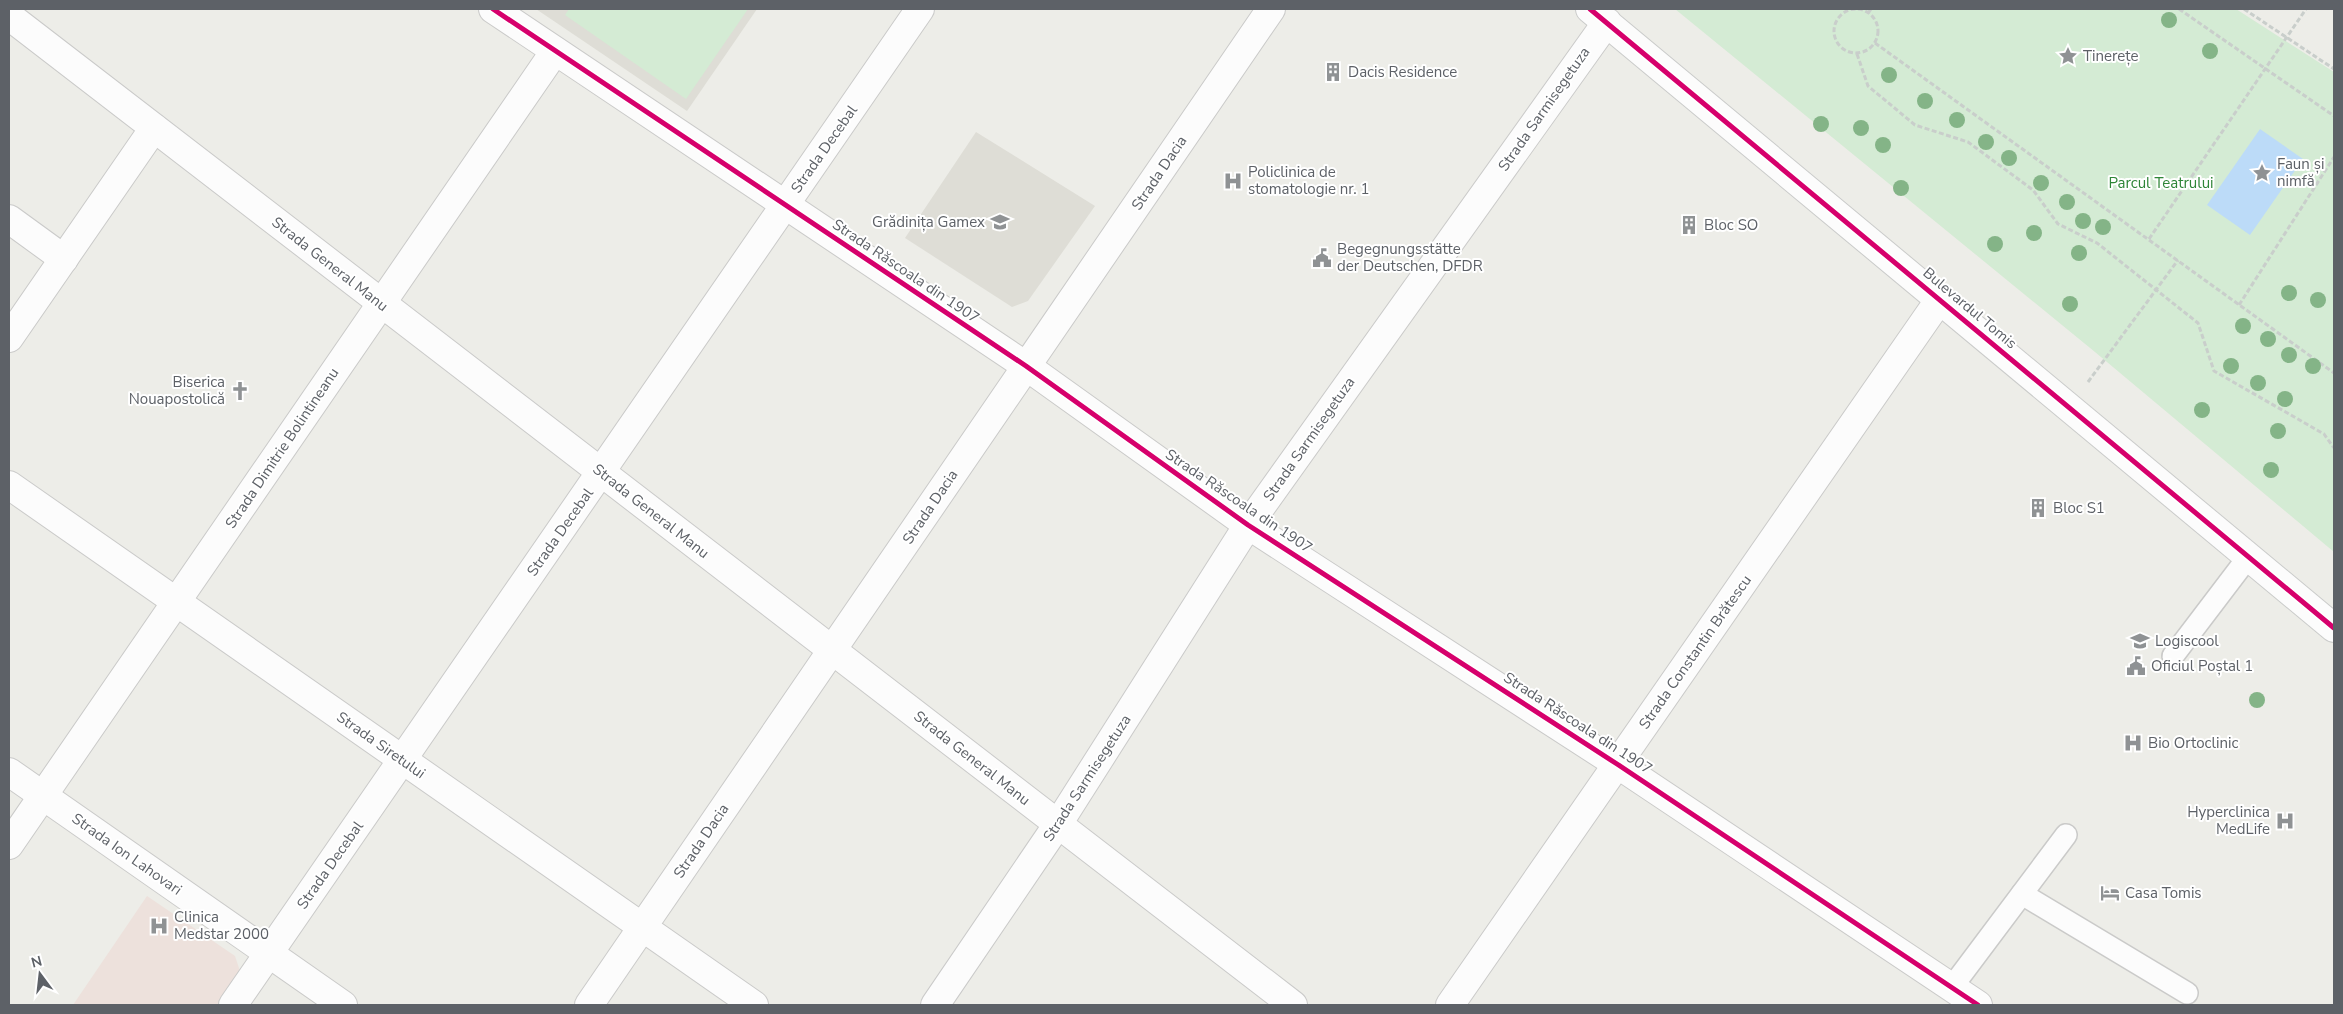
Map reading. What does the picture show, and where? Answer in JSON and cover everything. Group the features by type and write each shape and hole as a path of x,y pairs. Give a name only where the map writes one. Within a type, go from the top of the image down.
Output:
{"street":[{"name":"Strada Decebal","path":"234,1005 920,9"},
{"name":"Strada Dacia","path":"588,1005 1271,9"},
{"name":"Strada Răscoala din 1907","path":"500,11 555,51 1026,366 1248,525 1618,764 1962,998"},
{"name":"Bulevardul Tomis","path":"1605,13 1940,299 2334,628"},
{"name":"Strada Sarmisegetuza","path":"935,1005 1058,824 1248,525 1605,13"},
{"name":"Strada General Manu","path":"9,16 1293,1005"},
{"name":"Strada Dimitrie Bolintineanu","path":"9,846 555,51"},
{"path":"9,338 154,128"},
{"path":"9,220 64,258"},
{"name":"Strada Constantin Brătescu","path":"1450,1005 1940,299"},
{"name":"Strada Siretului","path":"9,485 754,1005"},
{"name":"Strada Ion Lahovari","path":"9,772 343,1005"}],"lane":[{"path":"2173,656 2248,556"},
{"path":"1962,998 2022,894 2066,835"},
{"path":"2022,894 2188,993"}],"path":[{"path":"1858,9 1868,13 1876,21 1878,28 1875,42 1864,52 1857,54 1848,52 1838,45 1833,31 1838,17 1851,10 1858,9"},
{"path":"1868,13 1871,9"},
{"path":"2179,9 2334,116"},
{"path":"2244,9 2334,69"},
{"path":"2149,239 2306,9"},
{"path":"1875,42 2334,374"},
{"path":"1857,54 1868,86 1915,125 1968,142 2033,190 2058,224 2097,243 2198,323 2214,371 2324,434 2334,448"},
{"path":"2239,305 2334,157"},
{"path":"2069,406 2178,260"}],"shaded area":[{"path":"536,9 757,9 687,111"},
{"name":"Grădinița Gamex","path":"976,132 1095,206 1028,301 1012,307 905,238"},
{"name":"Clinica Medstar 2000","path":"147,896 235,956 241,974 220,1005 73,1005"}],"green space":[{"path":"569,9 748,9 686,99 565,15"},
{"name":"Parcul Teatrului","path":"1675,9 2236,9 2334,72 2334,552 2095,352"}],"water":[{"path":"2260,129 2303,159 2250,235 2207,205"}],"cycle path":[{"path":"493,9 1026,366 1248,525 1617,764 1978,1005"},
{"path":"1590,9 2334,628"}],"place":[{"name":"Tinerețe","path":"2068,56"},
{"name":"Dacis Residence","path":"1333,72"},
{"name":"Faun și nimfă","path":"2262,173"},
{"name":"Policlinica de stomatologie nr. 1","path":"1233,181"},
{"name":"Grădinița Gamex","path":"1000,222"},
{"name":"Bloc SO","path":"1689,225"},
{"name":"Begegnungsstätte der Deutschen, DFDR","path":"1322,258"},
{"name":"Biserica Nouapostolică","path":"240,391"},
{"name":"Bloc S1","path":"2038,508"},
{"name":"Logiscool","path":"2140,641"},
{"name":"Oficiul Poștal 1","path":"2136,666"},
{"name":"Bio Ortoclinic","path":"2133,743"},
{"name":"Hyperclinica MedLife","path":"2285,821"},
{"name":"Casa Tomis","path":"2110,893"},
{"name":"Clinica Medstar 2000","path":"159,926"}]}
